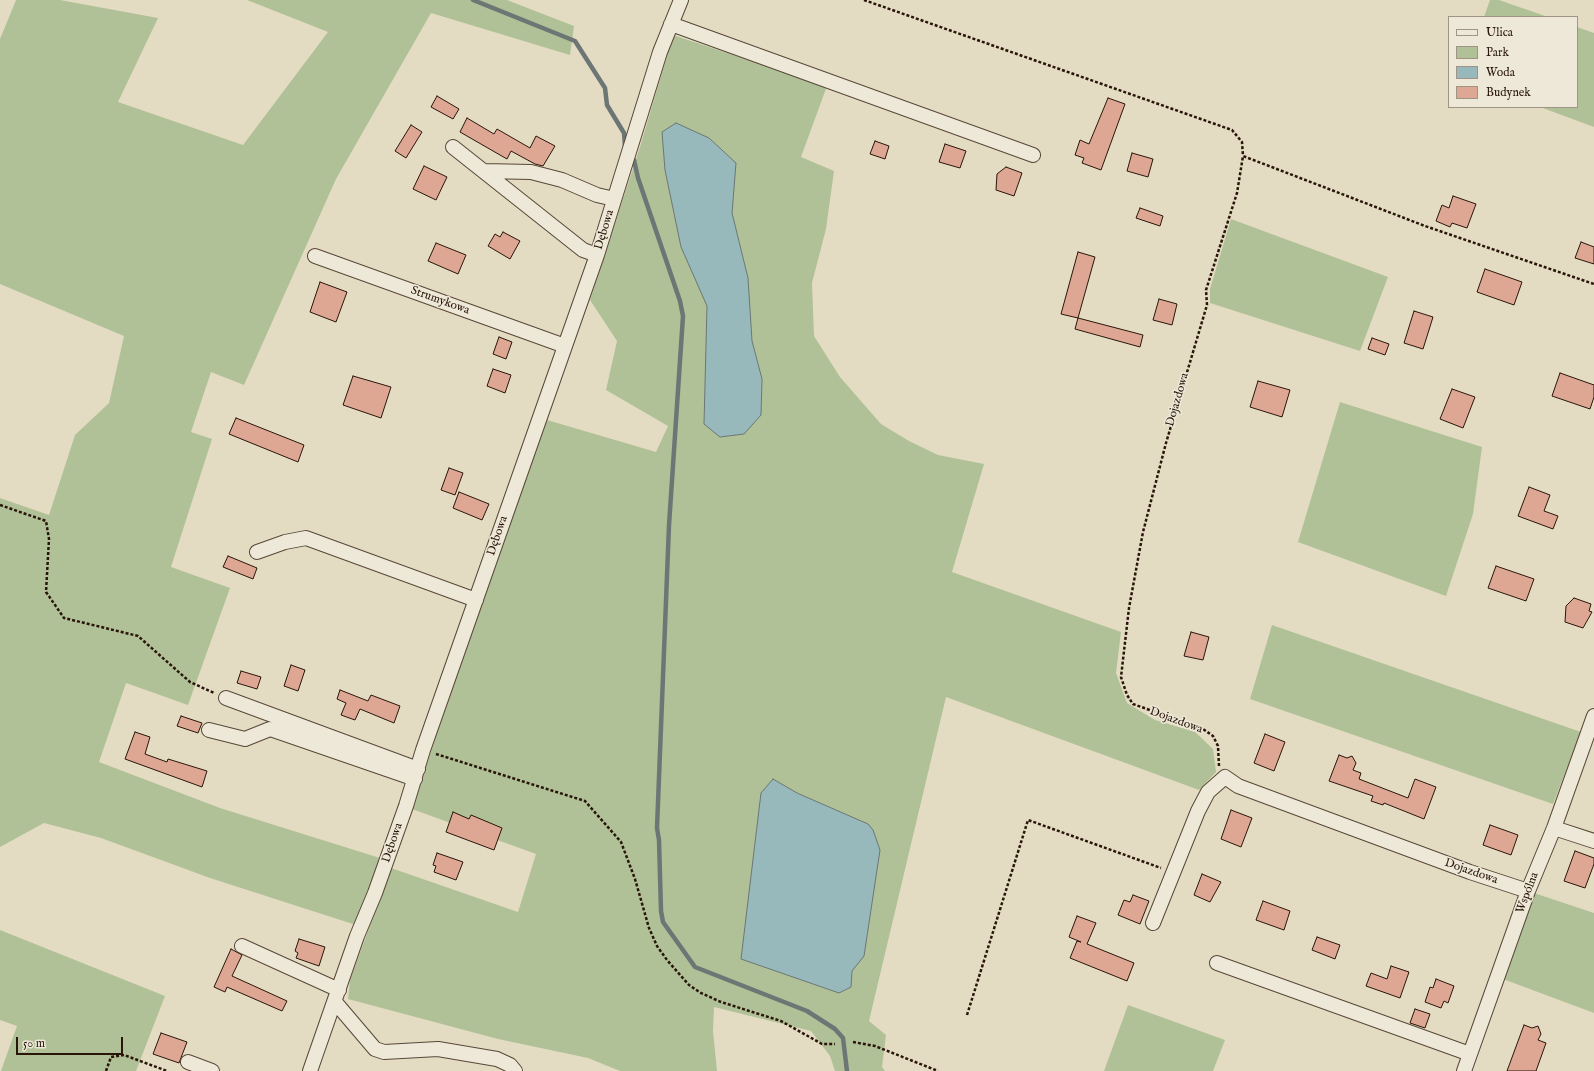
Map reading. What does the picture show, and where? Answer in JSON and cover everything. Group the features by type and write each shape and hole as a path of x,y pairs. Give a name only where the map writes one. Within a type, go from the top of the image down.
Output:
{"street":[{"name":"Dębowa","path":"310,1071 417,774 423,750 597,255 660,52 681,0"},
{"path":"671,24 1033,155"},
{"path":"453,147 583,250 597,255"},
{"path":"484,171 531,172 562,180 597,195 614,199"},
{"name":"Strumykowa","path":"315,256 565,346"},
{"path":"257,552 285,542 306,538 476,600"},
{"path":"226,698 417,774"},
{"name":"Wspólna","path":"1464,1071 1528,891 1554,828 1594,716"},
{"path":"209,730 245,739 270,729 417,774"},
{"path":"1153,923 1198,810 1208,792 1225,777"},
{"name":"Dojazdowa","path":"1225,777 1238,786 1470,872 1528,891"},
{"path":"1554,828 1594,841"},
{"path":"242,946 337,996 376,1049 384,1052 438,1049 497,1059 510,1065 515,1071"},
{"path":"1217,963 1470,1054"},
{"path":"188,1062 212,1071"}],"path":[{"path":"864,0 1232,130 1242,142 1243,156 1425,226 1594,284"},
{"name":"Dojazdowa","path":"1225,777 1219,766 1218,746 1213,736 1203,729 1133,704 1127,695 1121,677 1129,608 1143,532 1206,304 1206,290 1237,193 1243,156"},
{"path":"0,505 46,521 49,539 46,592 64,618 138,636 190,682 226,698"},
{"path":"423,750 585,801 621,842 635,879 649,928 657,946 667,960 689,984 701,993 720,1002 781,1021 822,1044 835,1044"},
{"path":"966,1015 1028,820 1173,872"},
{"path":"854,1042 875,1046 938,1071"},
{"path":"106,1071 111,1058 124,1055 167,1071"}],"green space":[{"path":"16,0 60,0 158,18 118,102 243,145 328,32 247,0 507,0 574,26 570,55 431,13 336,179 244,385 211,372 191,432 212,439 171,567 230,588 188,705 126,683 99,762 220,808 380,858 356,925 210,878 101,838 44,823 0,847 0,498 49,515 75,435 109,403 124,336 0,284 0,39"},
{"path":"1490,0 1499,0 1545,16 1484,16"},
{"path":"1578,27 1594,33 1594,127 1543,108 1578,108"},
{"path":"673,35 827,86 801,157 834,171 826,229 812,283 814,336 840,377 881,424 909,441 938,455 984,464 952,572 1121,632 1116,673 1127,703 1155,720 1195,732 1213,749 1216,772 1199,790 946,697 869,1021 886,1035 882,1067 885,1071 835,1071 830,1056 811,1031 714,1007 713,1031 717,1071 620,1071 588,1058 498,1039 348,999 350,980 391,868 518,912 536,854 412,809 461,661 547,420 656,452 668,426 606,390 617,341 590,300 640,147"},
{"path":"1231,219 1388,277 1360,351 1210,303 1210,289"},
{"path":"1340,402 1482,447 1473,514 1446,596 1298,542"},
{"path":"1272,625 1581,732 1553,804 1250,699"},
{"path":"1534,893 1594,913 1594,1013 1503,979"},
{"path":"0,930 165,996 136,1071 1,1071 17,1026 0,1020"},
{"path":"1128,1005 1225,1040 1213,1071 1104,1071"}],"water":[{"path":"676,123 709,138 736,163 732,213 748,278 752,341 762,379 761,415 744,434 720,437 704,424 707,306 681,247 665,170 662,132"},
{"path":"773,779 797,793 868,824 873,830 880,850 864,956 852,971 851,987 839,993 741,959 761,793"}],"building":[{"path":"437,96 459,109 453,119 431,107"},
{"path":"1108,98 1125,104 1101,170 1082,163 1084,158 1075,155 1080,140 1089,144"},
{"path":"467,118 494,134 497,129 530,148 536,136 555,146 543,166 535,164 511,151 507,159 460,132"},
{"path":"411,125 422,132 406,158 395,151"},
{"path":"875,141 889,146 885,159 870,154"},
{"path":"945,144 966,151 960,168 939,162"},
{"path":"1132,153 1153,159 1148,177 1127,171"},
{"path":"424,166 447,177 436,200 413,189"},
{"path":"1006,167 1022,173 1014,196 996,190 997,174"},
{"path":"1453,196 1476,204 1467,228 1452,223 1450,227 1436,221 1442,205 1449,208"},
{"path":"1140,208 1163,216 1160,226 1136,218"},
{"path":"503,232 520,241 510,259 488,246 495,234 500,237"},
{"path":"1581,242 1594,247 1594,264 1575,258"},
{"path":"436,243 466,255 458,274 428,261"},
{"path":"1078,252 1095,257 1078,318 1061,314"},
{"path":"1485,269 1522,282 1514,305 1477,292"},
{"path":"320,282 347,292 336,322 310,312"},
{"path":"1159,299 1177,304 1172,325 1153,320"},
{"path":"1414,311 1433,317 1423,349 1404,343"},
{"path":"1078,318 1143,335 1140,347 1075,329"},
{"path":"499,337 512,342 506,359 493,354"},
{"path":"1372,338 1389,344 1385,355 1368,349"},
{"path":"493,369 511,375 505,393 487,386"},
{"path":"1560,373 1594,385 1594,397 1590,409 1552,396"},
{"path":"353,376 391,387 381,418 343,405"},
{"path":"1258,381 1290,390 1282,417 1250,407"},
{"path":"1452,389 1475,397 1463,428 1440,419"},
{"path":"236,418 304,445 298,462 229,434"},
{"path":"449,468 463,473 455,495 441,490"},
{"path":"1529,487 1550,495 1544,511 1558,516 1553,529 1518,516"},
{"path":"459,492 489,504 482,520 453,508"},
{"path":"228,556 257,568 253,579 223,567"},
{"path":"1496,566 1534,579 1526,601 1488,588"},
{"path":"1574,598 1591,604 1589,611 1592,612 1583,628 1565,622 1566,606"},
{"path":"1191,632 1209,637 1203,660 1184,656"},
{"path":"291,665 305,670 298,691 284,686"},
{"path":"241,671 261,677 257,689 237,683"},
{"path":"340,690 368,701 371,695 400,706 394,723 360,709 355,720 341,715 346,703 337,699"},
{"path":"181,716 202,723 198,733 177,726"},
{"path":"135,732 150,737 145,754 167,762 168,759 207,771 202,787 125,759"},
{"path":"1265,734 1285,742 1274,771 1254,763"},
{"path":"1339,755 1347,758 1352,756 1356,763 1353,770 1361,773 1359,779 1408,798 1415,779 1436,787 1424,819 1384,803 1383,805 1371,801 1373,796 1329,781"},
{"path":"1231,810 1252,818 1241,847 1221,839"},
{"path":"453,812 469,819 471,815 502,828 494,850 446,832"},
{"path":"1490,825 1518,835 1511,855 1483,845"},
{"path":"1575,851 1594,858 1594,864 1585,888 1564,881"},
{"path":"437,853 463,862 456,880 434,872 436,866 433,865"},
{"path":"1202,874 1221,882 1210,902 1194,895"},
{"path":"1133,895 1149,901 1140,924 1118,915 1124,900 1130,902"},
{"path":"1263,901 1290,911 1284,930 1256,920"},
{"path":"1077,916 1096,923 1087,944 1134,963 1127,981 1070,958 1077,941 1081,942 1069,937"},
{"path":"1317,937 1340,945 1335,959 1312,950"},
{"path":"299,939 325,947 319,966 296,958 298,953 295,951"},
{"path":"231,949 242,955 232,976 287,1001 282,1011 227,987 225,992 214,987"},
{"path":"1391,966 1409,972 1400,998 1366,986 1371,973 1387,979"},
{"path":"1436,979 1454,986 1448,1003 1444,1001 1441,1008 1425,1002 1430,987 1433,988"},
{"path":"1415,1009 1430,1014 1425,1028 1410,1023"},
{"path":"1524,1025 1532,1028 1538,1026 1541,1034 1538,1040 1546,1043 1536,1071 1507,1071"},
{"path":"161,1033 187,1042 179,1063 153,1054"}],"waterway":[{"path":"473,0 575,41 605,88 607,105 624,133 625,146"},
{"path":"634,160 638,178 680,301 683,316 669,525 657,828 659,840 661,911 663,922 695,967 807,1011 835,1029 843,1038 847,1071"}]}
